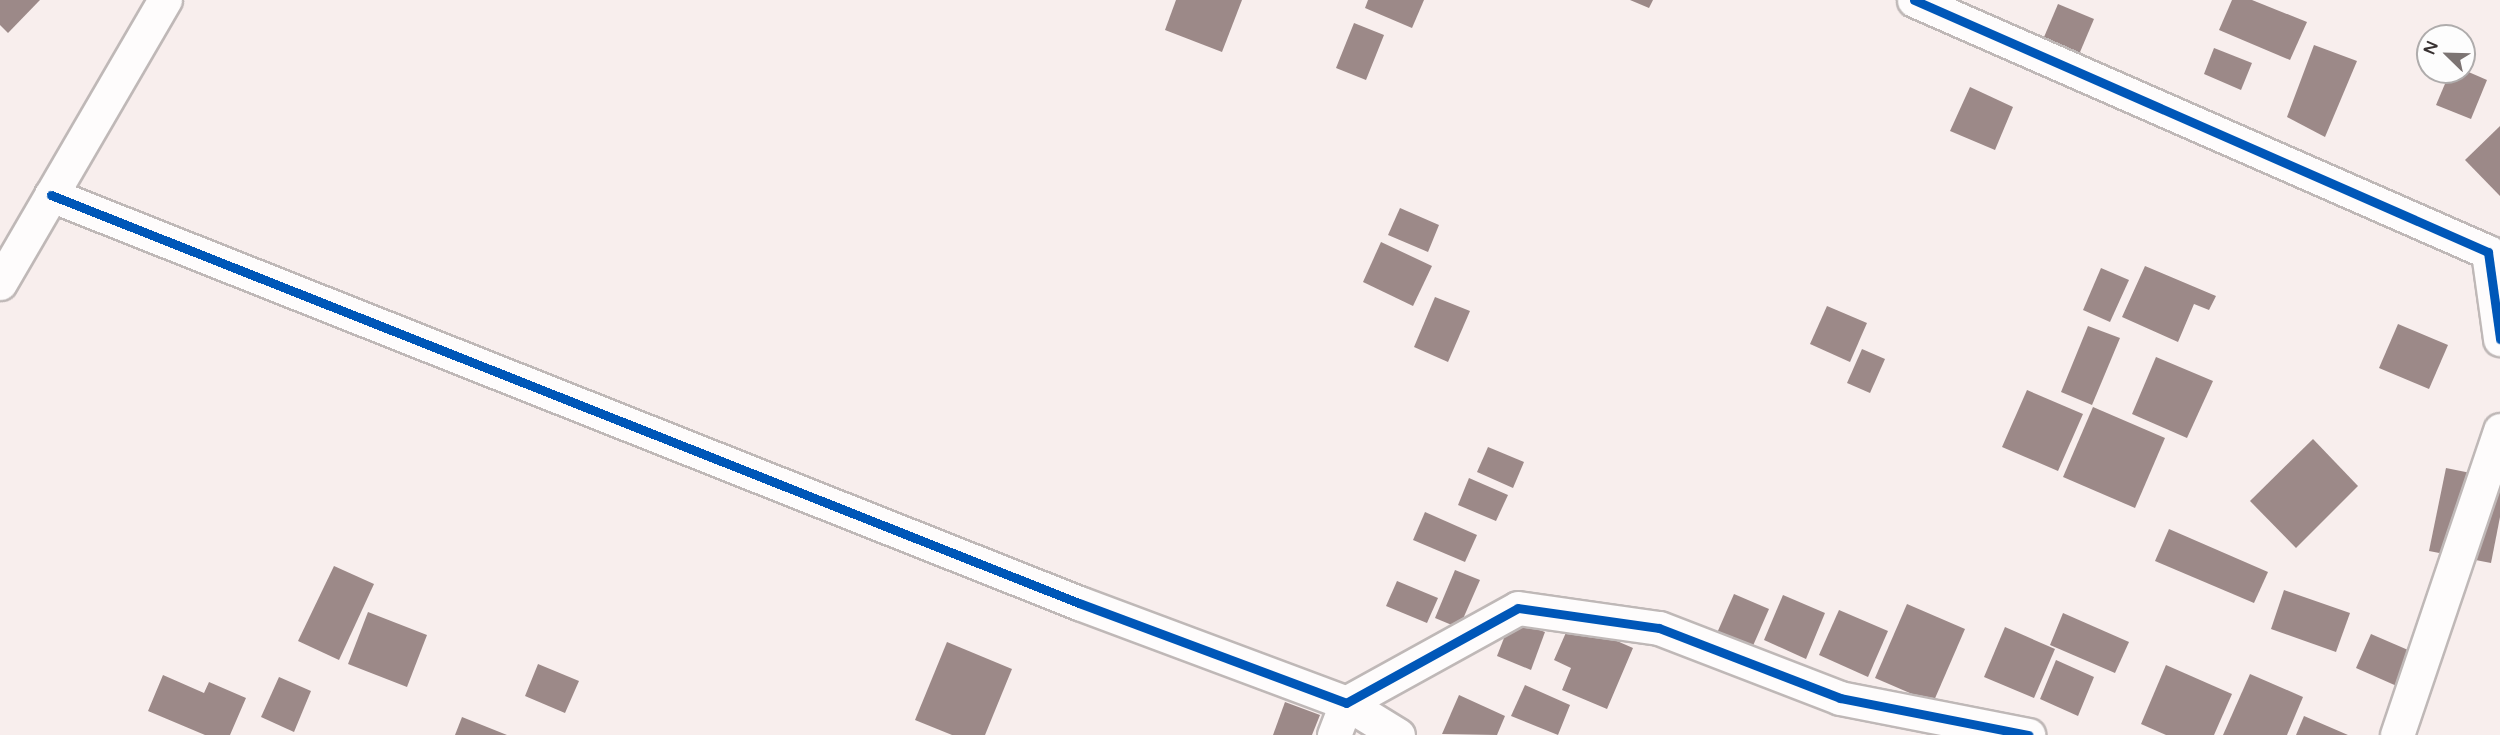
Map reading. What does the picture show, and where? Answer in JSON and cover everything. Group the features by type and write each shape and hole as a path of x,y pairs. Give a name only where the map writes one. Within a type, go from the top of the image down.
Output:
{"street":[{"path":"0,283 165,0"},
{"path":"1914,0 2488,252 2500,339"},
{"path":"51,195 1068,599 1346,703 1398,735"},
{"path":"2397,735 2500,430"},
{"path":"1334,735 1346,703 1518,608 1659,628 1840,698 2028,735"}],"building":[{"path":"0,0 40,0 8,33 0,25"},
{"path":"1176,0 1242,0 1222,52 1165,30"},
{"path":"1368,0 1424,0 1412,28 1365,8"},
{"path":"1630,0 1653,0 1649,8"},
{"path":"2232,0 2252,0 2307,22 2290,60 2219,30"},
{"path":"2058,4 2094,19 2072,71 2036,56"},
{"path":"1354,23 1384,35 1366,80 1336,68"},
{"path":"2314,45 2357,61 2325,137 2287,117"},
{"path":"2214,48 2252,63 2241,90 2204,74"},
{"path":"2476,75 2487,80 2471,119 2436,105 2445,84 2476,84"},
{"path":"1970,87 2013,107 1995,150 1950,131"},
{"path":"2500,126 2500,196 2465,160"},
{"path":"1400,208 1439,225 1428,252 1388,235"},
{"path":"1381,242 1432,266 1413,306 1363,282"},
{"path":"2145,266 2216,296 2209,310 2194,304 2178,342 2122,317"},
{"path":"2101,268 2129,280 2110,322 2083,310"},
{"path":"1435,297 1470,311 1448,362 1414,347"},
{"path":"1827,306 1867,323 1850,362 1810,344"},
{"path":"2398,324 2448,345 2429,389 2379,368"},
{"path":"2088,326 2120,338 2092,405 2061,392"},
{"path":"1862,349 1885,359 1870,393 1847,383"},
{"path":"2156,357 2213,381 2187,438 2132,414"},
{"path":"2027,390 2083,414 2058,471 2002,447"},
{"path":"2093,407 2165,438 2135,508 2063,477"},
{"path":"2313,439 2358,486 2296,548 2250,501"},
{"path":"1488,447 1524,462 1513,488 1477,472"},
{"path":"2446,468 2500,479 2500,517 2491,563 2429,551"},
{"path":"1469,478 1508,495 1496,521 1458,505"},
{"path":"1425,512 1477,535 1465,562 1413,540"},
{"path":"2169,529 2268,572 2254,603 2155,561"},
{"path":"334,566 374,584 339,660 298,641"},
{"path":"1455,570 1480,580 1459,628 1435,618"},
{"path":"1397,581 1438,598 1427,623 1386,606"},
{"path":"2284,590 2350,613 2336,652 2271,629"},
{"path":"1734,594 1769,609 1752,648 1717,633"},
{"path":"1783,595 1825,613 1806,659 1764,640"},
{"path":"1907,604 1965,629 1933,703 1875,678"},
{"path":"1839,610 1888,631 1868,677 1819,655"},
{"path":"368,612 427,635 407,687 348,664"},
{"path":"2063,613 2129,642 2115,673 2050,645"},
{"path":"1511,620 1545,632 1531,670 1497,656"},
{"path":"1571,621 1633,648 1607,709 1562,690 1571,668 1554,660"},
{"path":"2005,627 2055,649 2034,698 1984,677"},
{"path":"2371,634 2415,653 2399,687 2356,668"},
{"path":"947,642 1012,669 985,735 952,735 915,720"},
{"path":"2056,660 2094,677 2078,716 2040,699"},
{"path":"538,664 579,681 565,713 525,696"},
{"path":"2166,665 2232,694 2214,735 2166,735 2141,724"},
{"path":"2250,674 2303,697 2287,735 2223,735"},
{"path":"163,675 204,693 209,682 246,698 230,735 205,735 148,711"},
{"path":"279,677 311,691 294,732 261,717"},
{"path":"1525,685 1570,705 1558,735 1511,716"},
{"path":"1459,695 1505,716 1497,735 1442,734"},
{"path":"1285,702 1320,715 1312,735 1273,735"},
{"path":"2304,716 2348,735 2296,735"},
{"path":"462,717 507,735 455,735"}],"cycle path":[{"path":"1914,0 2488,252 2500,339"},
{"path":"51,195 1079,603 1346,703 1518,608 1659,628 1840,698 2028,735"}]}
